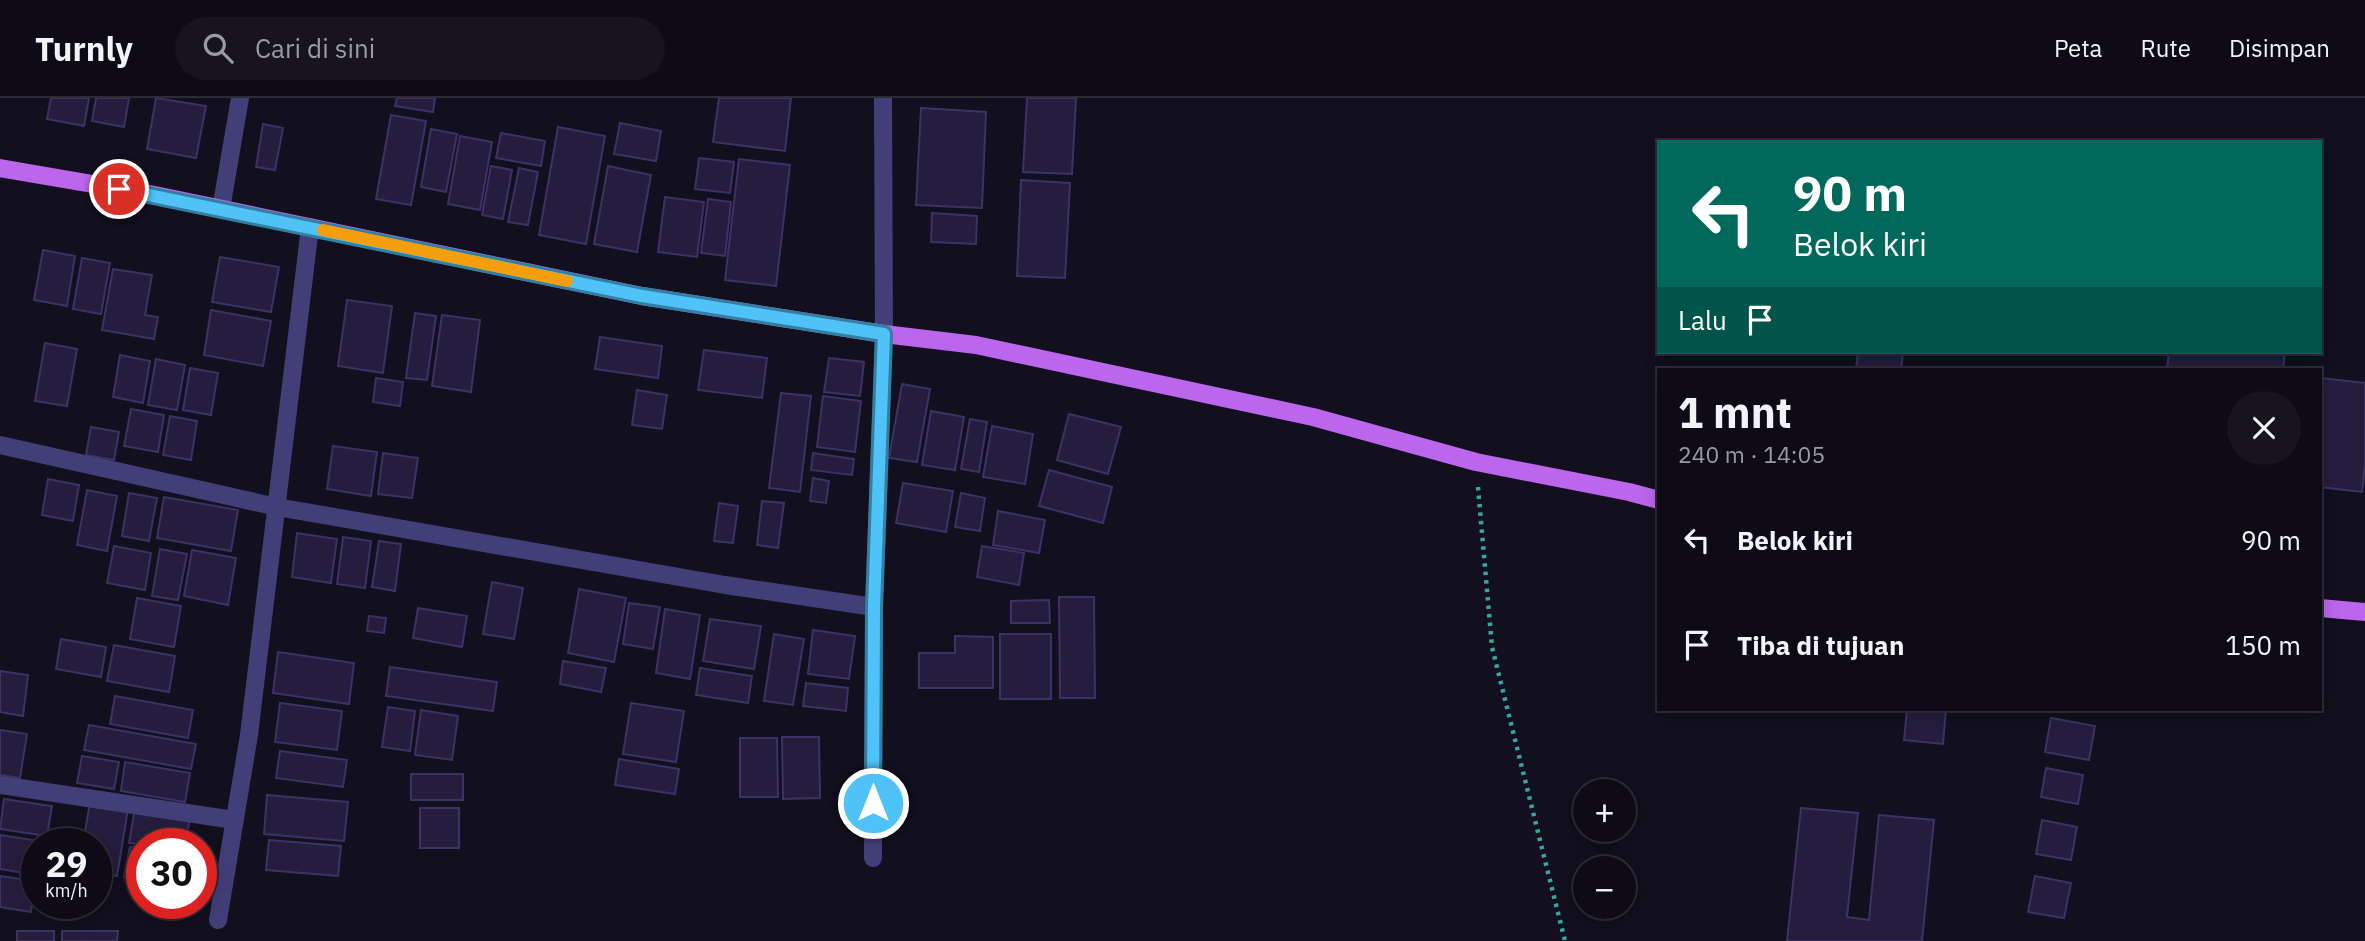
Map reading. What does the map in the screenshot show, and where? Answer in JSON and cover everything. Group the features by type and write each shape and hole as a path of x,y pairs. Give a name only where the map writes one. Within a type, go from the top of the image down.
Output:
{"main road":[{"path":"0,168 221,209 642,296 884,334 976,345 1312,417 1476,462 1657,499"},
{"path":"2322,608 2365,612"}],"street":[{"path":"221,209 240,98"},
{"path":"873,858 874,607 884,334 883,98"},
{"path":"218,920 249,735 310,227"},
{"path":"0,445 277,507 724,585 874,607"},
{"path":"0,785 234,820"}],"path":[{"path":"1476,462 1492,647 1565,941"}],"building":[{"path":"51,98 89,98 84,126 47,119"},
{"path":"96,98 129,98 124,127 92,121"},
{"path":"156,98 206,106 196,158 147,149"},
{"path":"397,98 435,98 433,112 395,106"},
{"path":"719,98 791,98 785,151 713,142"},
{"path":"1027,98 1076,98 1072,174 1023,172"},
{"path":"921,108 986,112 982,208 916,205"},
{"path":"391,115 426,121 411,205 376,199"},
{"path":"620,123 661,131 656,161 614,154"},
{"path":"263,124 283,128 275,170 256,167"},
{"path":"558,127 605,136 586,244 539,235"},
{"path":"431,129 457,134 446,192 421,187"},
{"path":"501,133 545,141 541,166 496,158"},
{"path":"460,136 492,142 480,210 448,204"},
{"path":"699,158 734,162 730,193 695,189"},
{"path":"739,159 790,165 776,286 725,280"},
{"path":"491,166 512,170 503,219 482,215"},
{"path":"608,166 651,175 637,252 594,244"},
{"path":"519,168 538,172 528,225 508,222"},
{"path":"1021,180 1070,183 1065,278 1017,276"},
{"path":"665,197 704,202 697,257 658,252"},
{"path":"708,199 731,202 725,256 701,253"},
{"path":"932,213 977,216 976,244 931,242"},
{"path":"43,250 75,256 67,306 34,300"},
{"path":"220,257 279,267 271,312 212,302"},
{"path":"82,258 110,263 101,314 73,309"},
{"path":"113,269 152,275 145,315 158,317 154,339 102,330"},
{"path":"347,300 392,306 383,373 338,366"},
{"path":"211,310 271,321 263,366 204,355"},
{"path":"415,313 436,316 427,380 406,378"},
{"path":"442,315 480,320 471,392 432,386"},
{"path":"600,337 662,346 658,378 595,369"},
{"path":"45,343 77,349 67,406 35,401"},
{"path":"704,350 767,358 762,398 698,390"},
{"path":"1858,354 1903,354 1901,368 1856,368"},
{"path":"2169,354 2285,354 2283,368 2167,368"},
{"path":"120,355 150,361 143,403 113,397"},
{"path":"829,358 864,362 860,396 824,392"},
{"path":"156,359 185,365 177,410 148,405"},
{"path":"190,368 218,373 211,415 183,410"},
{"path":"376,378 403,382 400,406 373,402"},
{"path":"2322,378 2365,383 2365,465 2362,492 2322,487"},
{"path":"902,384 930,389 917,462 889,458"},
{"path":"637,390 667,395 662,429 632,425"},
{"path":"781,393 811,396 800,492 769,488"},
{"path":"823,396 861,401 855,452 817,447"},
{"path":"131,409 164,415 158,452 124,446"},
{"path":"931,411 964,417 955,470 922,465"},
{"path":"1069,414 1121,427 1108,474 1057,460"},
{"path":"170,416 197,421 191,460 163,455"},
{"path":"970,419 987,422 979,472 961,469"},
{"path":"992,426 1033,434 1025,484 983,477"},
{"path":"91,427 119,432 114,460 86,455"},
{"path":"333,446 377,452 371,496 327,489"},
{"path":"383,453 418,458 412,498 378,494"},
{"path":"813,453 854,459 852,475 811,470"},
{"path":"1049,470 1112,487 1103,523 1039,506"},
{"path":"813,478 829,481 826,503 810,501"},
{"path":"48,479 79,485 73,521 42,515"},
{"path":"903,483 953,491 946,532 896,523"},
{"path":"87,490 117,496 107,551 77,545"},
{"path":"129,493 157,498 149,541 122,536"},
{"path":"961,493 985,498 980,531 955,527"},
{"path":"164,497 238,510 231,551 157,538"},
{"path":"762,501 784,503 778,548 757,545"},
{"path":"719,503 738,506 733,543 714,541"},
{"path":"998,511 1045,520 1039,553 993,545"},
{"path":"297,533 337,539 331,583 292,577"},
{"path":"343,537 371,541 365,588 337,584"},
{"path":"379,541 401,544 395,591 372,587"},
{"path":"114,546 151,553 145,590 107,583"},
{"path":"982,546 1024,553 1019,585 977,577"},
{"path":"160,549 187,554 178,600 152,596"},
{"path":"192,550 236,558 228,605 184,596"},
{"path":"492,582 523,588 514,639 483,634"},
{"path":"579,589 626,598 614,662 568,653"},
{"path":"1059,597 1094,597 1095,698 1060,698"},
{"path":"137,598 181,606 174,647 130,639"},
{"path":"1049,600 1050,623 1011,623 1011,601"},
{"path":"629,603 660,607 653,649 623,644"},
{"path":"418,608 467,616 462,647 413,638"},
{"path":"665,609 700,615 690,679 656,673"},
{"path":"369,616 386,618 384,633 367,631"},
{"path":"710,619 761,626 754,669 703,661"},
{"path":"813,630 855,636 849,679 808,674"},
{"path":"774,634 804,639 793,705 764,701"},
{"path":"1000,634 1051,634 1051,699 1000,699"},
{"path":"955,636 993,637 993,688 919,688 919,653 955,653"},
{"path":"61,639 106,647 101,677 56,669"},
{"path":"114,645 175,656 169,692 107,681"},
{"path":"278,652 354,663 349,704 273,693"},
{"path":"563,661 606,668 601,692 560,684"},
{"path":"390,667 497,682 493,711 386,696"},
{"path":"700,668 752,676 748,703 696,695"},
{"path":"0,671 28,675 23,716 0,712"},
{"path":"806,683 848,688 846,711 803,706"},
{"path":"115,696 193,710 188,738 110,724"},
{"path":"280,703 342,711 337,750 275,742"},
{"path":"631,703 684,711 676,762 623,754"},
{"path":"388,707 415,711 410,751 382,747"},
{"path":"421,710 458,716 452,760 415,755"},
{"path":"1907,711 1946,711 1943,744 1904,740"},
{"path":"2051,718 2095,726 2089,760 2045,752"},
{"path":"89,725 196,744 191,769 84,750"},
{"path":"0,730 27,734 20,778 0,775"},
{"path":"782,737 819,737 820,798 783,799"},
{"path":"740,738 777,738 778,797 740,797"},
{"path":"280,751 347,760 343,787 276,778"},
{"path":"82,756 119,762 114,789 77,783"},
{"path":"619,759 679,769 675,794 615,785"},
{"path":"125,762 190,773 185,802 121,791"},
{"path":"2046,768 2083,775 2078,804 2041,797"},
{"path":"411,774 463,774 463,800 411,800"},
{"path":"267,795 348,802 344,841 264,834"},
{"path":"4,799 52,806 48,828 21,828 21,832 0,829"},
{"path":"90,802 128,809 117,876 112,875 112,828 86,828"},
{"path":"135,808 190,818 188,828 132,828"},
{"path":"420,808 459,808 459,848 420,848"},
{"path":"1801,808 1858,813 1847,917 1869,920 1879,815 1934,820 1922,941 1787,941"},
{"path":"2042,820 2077,827 2071,860 2036,854"},
{"path":"0,835 21,838 21,872 0,869"},
{"path":"269,840 341,846 338,876 266,870"},
{"path":"0,876 21,879 21,910 0,907"},
{"path":"2035,876 2071,883 2064,918 2028,912"},
{"path":"17,931 54,931 54,941 17,941"},
{"path":"62,931 118,931 117,941 62,941"}],"slow traffic":[{"path":"323,230 567,281"}],"route":[{"path":"119,189 642,296 884,334 874,607 873,803"}]}
